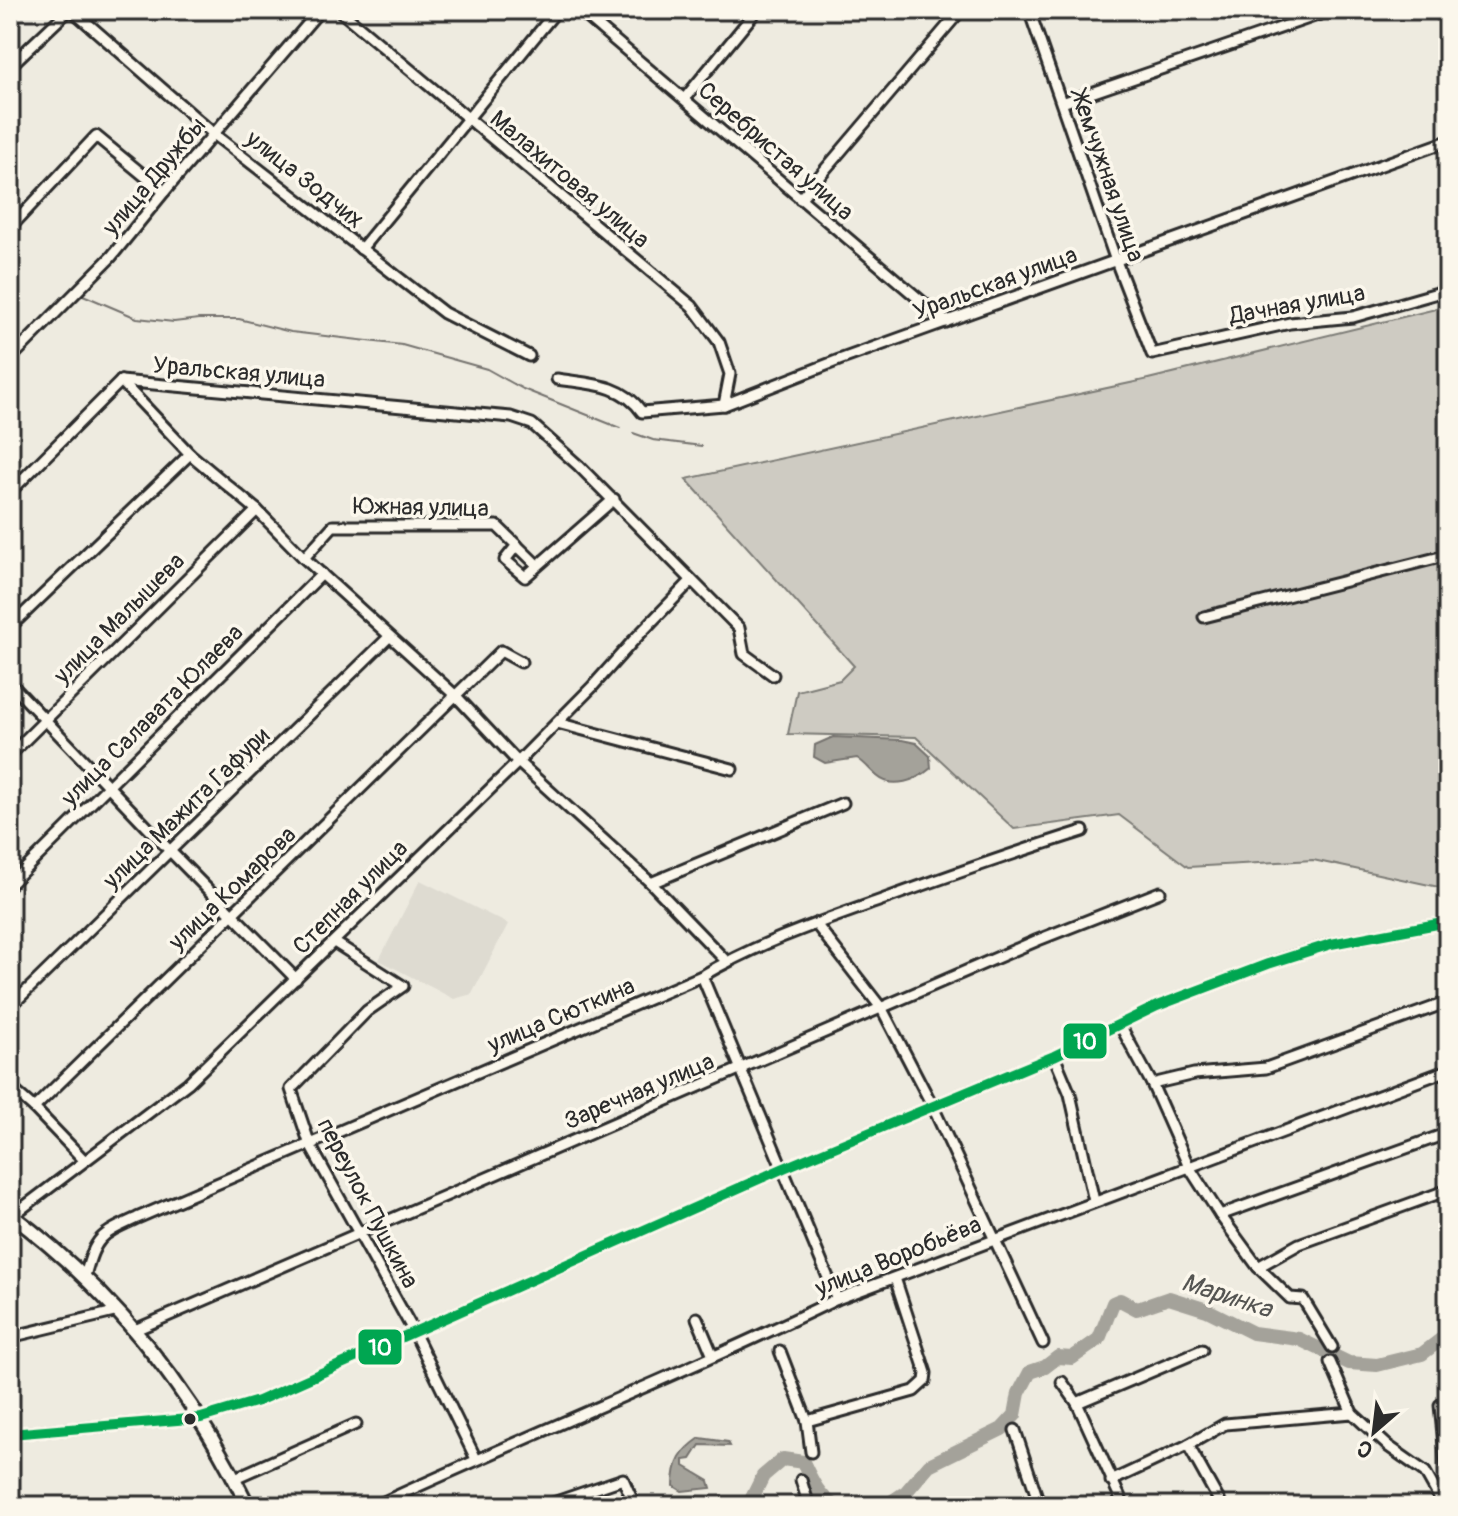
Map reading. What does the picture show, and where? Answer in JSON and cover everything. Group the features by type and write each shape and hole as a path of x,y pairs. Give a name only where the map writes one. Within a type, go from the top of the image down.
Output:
{"main road":[{"path":"11,1215 85,1276 135,1330 201,1418 248,1506"}],"street":[{"path":"10,66 71,10"},
{"name":"улица Зодчих","path":"71,10 215,135 444,313 529,356"},
{"name":"улица Дружбы","path":"10,359 111,257 320,10"},
{"name":"Малахитовая улица","path":"339,10 692,306 719,342 730,374 724,405"},
{"path":"361,249 557,10"},
{"name":"Серебристая улица","path":"579,10 946,322"},
{"path":"685,98 757,10"},
{"path":"800,199 961,10"},
{"name":"Жемчужная улица","path":"1029,10 1116,261 1152,354"},
{"path":"1062,103 1332,10"},
{"path":"10,228 96,136 164,192"},
{"name":"Уральская улица","path":"557,379 612,387 633,399 642,412 724,405 1448,141"},
{"name":"Дачная улица","path":"1152,354 1290,323 1353,317 1448,290"},
{"path":"121,381 190,454 257,510 304,558 457,697 518,762 651,883 727,962"},
{"name":"Уральская улица","path":"10,492 121,381 511,417 532,424 614,499"},
{"path":"10,627 190,454"},
{"path":"517,545 505,560 525,577 614,499 739,628 744,654 773,675"},
{"name":"улица Малышева","path":"10,755 257,510"},
{"name":"Южная улица","path":"304,558 333,526 497,526 537,565"},
{"path":"1204,617 1448,555"},
{"name":"улица Салавата Юлаева","path":"10,884 322,574"},
{"name":"Степная улица","path":"11,1215 188,1083 518,762 691,581"},
{"name":"улица Мажита Гафури","path":"10,1007 389,637"},
{"name":"улица Комарова","path":"34,1108 501,651 521,662"},
{"path":"10,683 296,979"},
{"path":"557,723 732,769"},
{"path":"651,883 843,803"},
{"name":"улица Сюткина","path":"85,1276 93,1249 105,1232 702,976 816,924 1083,831"},
{"name":"Заречная улица","path":"135,1330 1038,940 1160,892"},
{"path":"10,1434 201,1418 258,1401 784,1168 1054,1056 1157,1006 1331,944 1448,922"},
{"path":"816,924 882,1009 933,1107 1043,1343"},
{"name":"переулок Пушкина","path":"334,942 403,986 367,1011 291,1089 310,1145 414,1332 476,1459"},
{"path":"702,976 837,1299"},
{"path":"1152,1084 1194,1074 1266,1068 1448,1002"},
{"path":"1120,1025 1152,1084 1189,1167 1220,1215 1258,1267 1290,1298 1303,1299 1332,1347"},
{"path":"1054,1056 1070,1094 1094,1201"},
{"name":"улица Воробьёва","path":"375,1506 837,1299 1448,1070"},
{"path":"10,1087 84,1160"},
{"path":"1220,1215 1448,1133"},
{"path":"1258,1267 1299,1244 1448,1190"},
{"path":"807,1421 914,1391 925,1381 926,1373 895,1278"},
{"path":"10,1337 118,1311"},
{"path":"697,1318 713,1356"},
{"path":"1077,1403 1202,1350"},
{"path":"780,1351 807,1421 811,1452"},
{"path":"1330,1362 1352,1413 1388,1446 1425,1472 1444,1506"},
{"path":"1062,1382 1077,1403 1124,1506"},
{"path":"1444,1404 1448,1484"},
{"path":"1111,1481 1225,1424 1352,1413"},
{"path":"235,1478 356,1424"},
{"path":"1015,1430 1040,1506"},
{"path":"1188,1445 1222,1506"},
{"path":"544,1506 623,1479 635,1506"},
{"path":"801,1480 809,1506"},
{"path":"10,1484 14,1506"}],"shaded area":[{"path":"1448,306 1448,889 1313,860 1188,867 1119,815 1014,829 916,737 788,734 797,691 840,680 854,666 686,479 1144,380"},
{"path":"833,737 916,743 930,756 931,768 919,776 897,783 883,780 857,758 825,763 814,757 815,745"},
{"path":"420,880 508,924 472,994 454,999 379,960"},
{"path":"700,1438 728,1442 730,1446 700,1445 691,1459 684,1460 684,1466 709,1481 711,1488 682,1491 674,1486 677,1464 683,1453"}],"waterway":[{"path":"83,295 137,318 174,322 239,319 291,332 402,345 487,369 523,389 620,428"},
{"path":"633,433 653,440 702,446"},
{"name":"Маринка","path":"885,1506 906,1492 929,1465 1002,1429 1015,1415 1019,1393 1030,1372 1045,1367 1058,1357 1072,1358 1099,1339 1113,1303 1120,1300 1137,1309 1169,1298 1207,1310 1253,1333 1299,1339 1349,1363 1377,1365 1422,1354 1448,1334"},
{"name":"Маринка","path":"748,1506 763,1476 783,1459 803,1462 812,1481 835,1506"}],"transit line":[{"name":"10","path":"10,1434 201,1418 258,1401 784,1168 1054,1056 1157,1006 1331,944 1448,922"}]}
